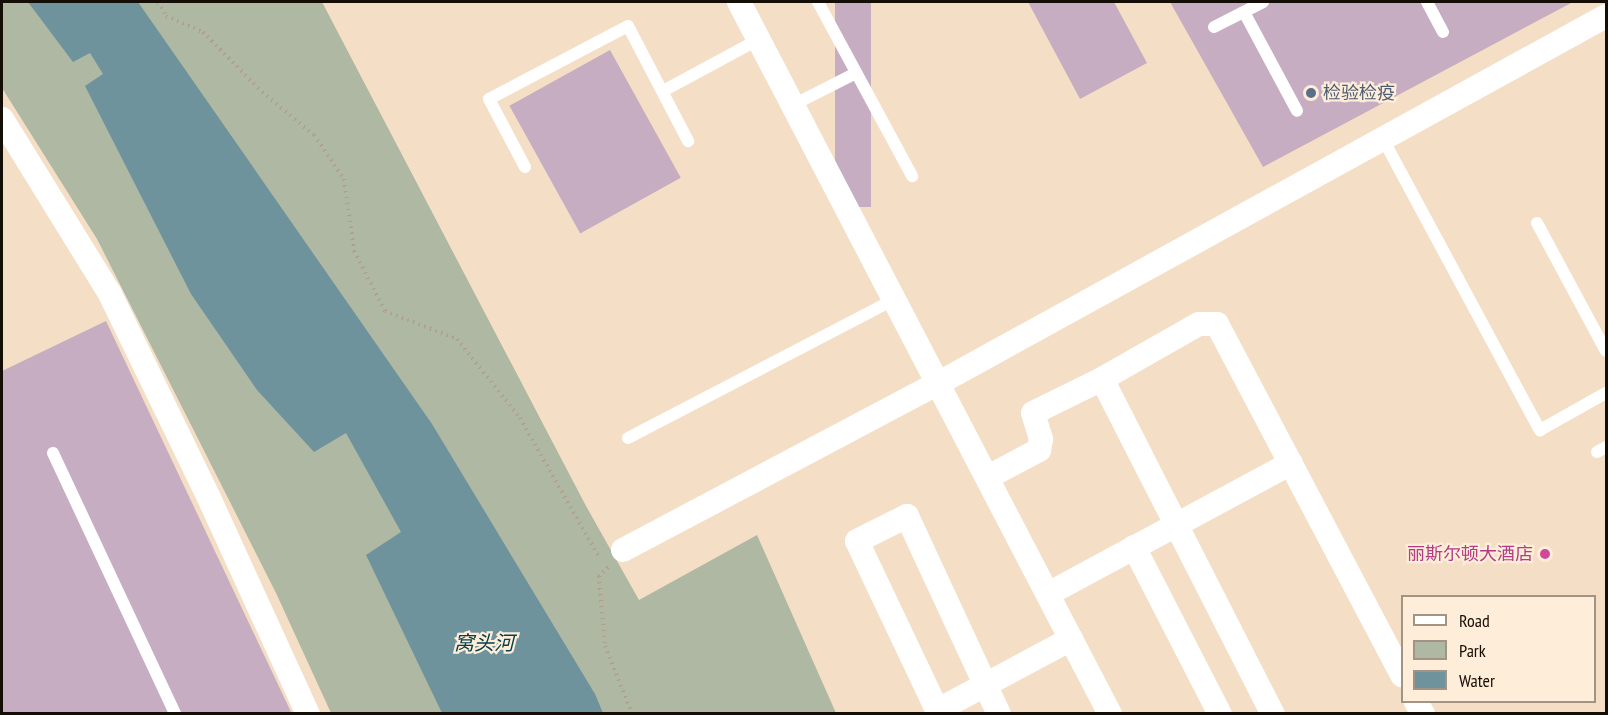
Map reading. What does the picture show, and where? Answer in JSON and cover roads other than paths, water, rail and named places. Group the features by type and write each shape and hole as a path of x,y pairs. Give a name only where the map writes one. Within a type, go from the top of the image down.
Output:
{"street":[{"path":"739,2 1110,714"},
{"path":"623,550 939,383 1606,16"},
{"path":"2,119 110,294 209,498 308,714"},
{"path":"988,477 1039,450 1041,439 1033,413 1102,379 1199,324 1217,324 1401,673"},
{"path":"1102,379 1273,714"},
{"path":"1048,594 1291,463"},
{"path":"999,714 985,685 907,516 857,541 938,712 985,685 1071,639"},
{"path":"1134,547 1220,714"}],"lane":[{"path":"818,2 912,176"},
{"path":"1214,27 1263,2"},
{"path":"1427,2 1443,32"},
{"path":"1244,12 1297,111"},
{"path":"525,167 489,99 628,26 688,141"},
{"path":"663,91 759,39"},
{"path":"793,105 856,73"},
{"path":"1383,139 1540,430 1606,393"},
{"path":"1536,223 1601,330 1606,351"},
{"path":"628,438 895,298"},
{"path":"53,453 175,714"}],"water":[{"name":"窝头河","path":"28,2 138,2 432,424 595,694 603,713 442,713 366,555 401,532 346,433 314,452 257,390 191,294 85,86 103,74 90,53 73,62"}],"place":[{"name":"检验检疫","path":"1311,93"},
{"name":"丽斯尔顿大酒店","path":"1545,554"}]}
